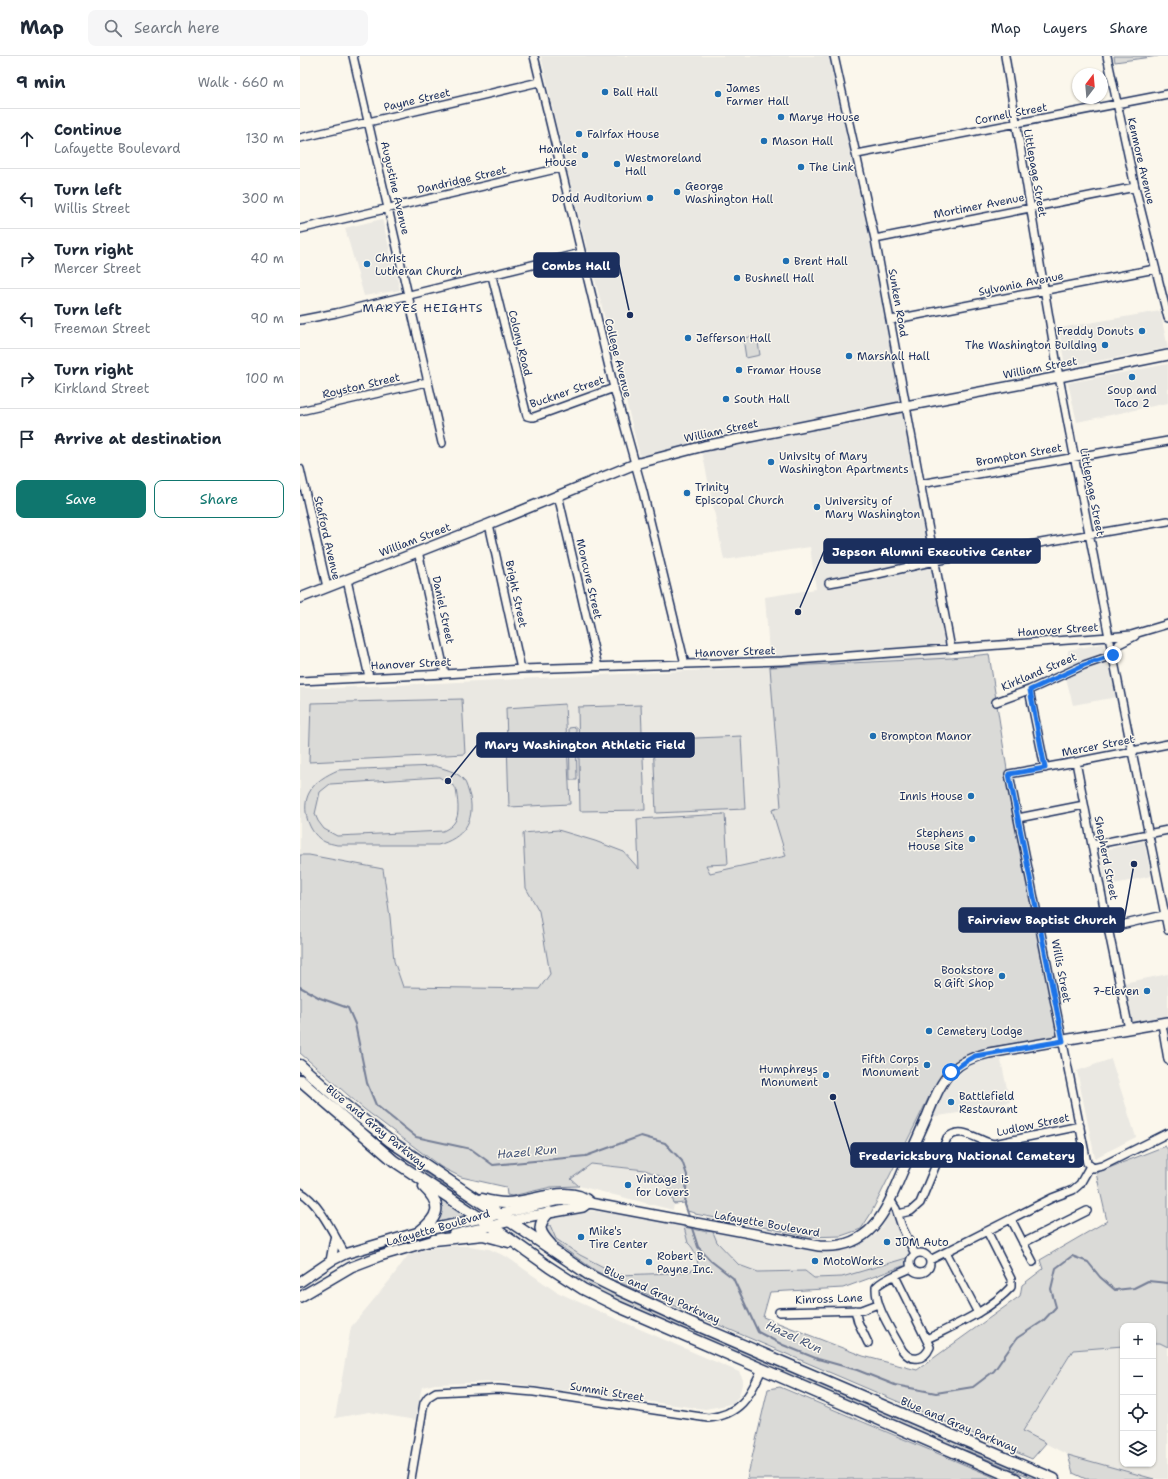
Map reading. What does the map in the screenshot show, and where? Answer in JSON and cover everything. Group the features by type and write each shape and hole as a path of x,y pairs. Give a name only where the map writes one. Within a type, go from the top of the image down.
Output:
{"highway":[{"name":"Blue and Gray Parkway","path":"300,1065 341,1102 390,1141 591,1276 626,1293 1051,1478"},
{"name":"Blue and Gray Parkway","path":"300,1080 394,1160 560,1274 601,1299 1016,1479"},
{"path":"414,1174 424,1188 433,1196 436,1204 433,1219 419,1232"},
{"path":"470,1196 488,1201 507,1203 564,1194 586,1198 590,1203"},
{"path":"549,1212 542,1222 541,1232 543,1237 565,1259"},
{"path":"434,1240 483,1235 516,1244"}],"main road":[{"name":"William Street","path":"300,598 489,524 635,464 704,446 1168,355"},
{"name":"Lafayette Boulevard","path":"300,1282 331,1261 345,1254 419,1232 555,1201 567,1200 818,1246 839,1246 851,1243 866,1234 880,1220 891,1201 932,1103 944,1080 951,1072 968,1060 975,1056 1165,1023"},
{"name":"Lafayette Boulevard","path":"300,1297 352,1266 380,1256 490,1225 549,1212 583,1207 590,1203"},
{"path":"331,1261 335,1239"},
{"path":"341,1272 346,1264 345,1254"}],"street":[{"name":"Augustine Avenue","path":"353,56 442,443"},
{"name":"College Avenue","path":"534,56 539,82 614,388 643,492 685,664"},
{"name":"Sunken Road","path":"834,56 858,154 876,239 951,649"},
{"name":"Littlepage Street","path":"1005,56 1044,291 1060,377 1109,638 1167,915 1168,930"},
{"name":"Kenmore Avenue","path":"1107,56 1116,104 1135,187 1168,318"},
{"name":"Payne Street","path":"300,138 539,82"},
{"name":"Cornell Street","path":"858,154 1168,94"},
{"name":"Dandridge Street","path":"300,229 560,168"},
{"name":"Mortimer Avenue","path":"876,239 1135,187"},
{"path":"300,320 336,313 492,276 581,253"},
{"name":"Sylvania Avenue","path":"890,320 1155,269"},
{"name":"Colony Road","path":"492,276 528,416"},
{"name":"Royston Street","path":"300,411 427,382"},
{"name":"Buckner Street","path":"528,416 534,417 614,388"},
{"name":"Brompton Street","path":"920,484 1168,441"},
{"name":"Stafford Avenue","path":"300,469 304,501 327,588"},
{"name":"Moncure Street","path":"558,495 598,667"},
{"path":"829,583 869,576 934,561 1168,521"},
{"name":"Bright Street","path":"489,524 521,669"},
{"name":"Daniel Street","path":"418,552 445,674"},
{"path":"347,580 369,677"},
{"name":"Hanover Street","path":"300,681 521,669 827,658 1109,638 1131,635 1168,624"},
{"path":"1113,655 1119,644 1142,632"},
{"name":"Kirkland Street","path":"996,702 1030,690 1084,665 1113,655"},
{"path":"1030,690 1045,768"},
{"name":"Mercer Street","path":"1009,774 1168,744"},
{"name":"Shepherd Street","path":"1076,762 1129,1029"},
{"name":"Willis Street","path":"1009,774 1086,1158 1090,1166"},
{"path":"1018,818 1084,805"},
{"path":"1092,845 1168,830"},
{"path":"1108,928 1167,915"},
{"path":"1165,1023 1168,1060"},
{"name":"Ludlow Street","path":"898,1214 911,1211 920,1203 934,1166 947,1138 951,1135 959,1132 989,1144 994,1144 1080,1126"},
{"path":"930,1260 1052,1198 1073,1190 1080,1184 1090,1166 1093,1168 1102,1166 1168,1133"},
{"path":"300,1192 308,1197 317,1206 345,1254"},
{"path":"891,1201 915,1254"},
{"path":"1024,1243 1087,1211"},
{"path":"1011,1219 1033,1262"},
{"path":"927,1339 978,1313 1011,1287 1011,1279 987,1232"},
{"path":"922,1252 926,1254 930,1260 930,1267 925,1272 918,1273 911,1268 910,1261 915,1254 922,1252"},
{"path":"946,1252 978,1313"},
{"path":"895,1276 930,1347 928,1353 917,1359 911,1359 906,1356 902,1350 878,1304 876,1287 879,1283 911,1268"},
{"name":"Kinross Lane","path":"779,1312 862,1310 878,1304"},
{"path":"855,1310 858,1322 868,1343"},
{"name":"Summit Street","path":"411,1479 426,1400 436,1392 498,1389 514,1390 701,1418 715,1417 731,1412 745,1401 753,1390 762,1369"}],"shaded area":[{"name":"University of Mary Washington","path":"541,56 830,56 855,157 929,556 951,658 954,817 702,875 561,997 300,997 300,688 333,688 770,667 765,597 816,589 810,547 724,560 702,451 643,468 564,158"},
{"path":"1114,56 1158,56 1115,62"},
{"path":"382,219 400,290 364,296 345,228"},
{"path":"1160,311 1168,348 1065,367 1059,328"},
{"path":"757,336 760,355 746,358 743,338"},
{"path":"1168,364 1168,403 1077,422 1068,383"},
{"path":"1103,644 1105,652 1067,667 1068,650"},
{"path":"989,654 1013,808 1058,1036 981,1049 962,1057 945,1071 935,1085 870,1215 861,1229 841,1236 810,1237 739,1222 739,1225 687,1211 685,1203 674,1204 667,1179 645,1170 591,1164 571,1179 579,1186 551,1187 512,1196 507,1195 506,1187 461,1177 441,1167 364,1109 300,1053 300,855 309,855 383,869 390,917 394,961 403,987 539,989 550,974 539,911 526,888 523,833 558,830 595,841 624,852 639,869 637,819 725,814 728,864 706,865 710,873 786,856 772,810 781,807 770,667 951,658"},
{"path":"1107,660 1117,697 1073,705 1066,678"},
{"path":"462,699 465,754 309,762 311,703"},
{"path":"565,704 570,804 509,807 506,708"},
{"path":"641,705 645,810 580,811 578,707"},
{"path":"576,727 577,780 570,780 569,728"},
{"path":"741,736 745,809 656,813 653,740"},
{"path":"435,766 450,771 460,776 466,785 471,806 469,821 465,828 454,838 438,845 337,845 325,842 314,833 310,827 306,813 307,799 309,793 318,782 338,770","holes":["439,777 456,788 458,811 454,823 443,831 337,836 324,829 315,814 320,792 330,784"]},
{"path":"1144,841 1151,876 1106,886 1100,851"},
{"path":"1168,974 1168,1017 1131,1023 1123,983"},
{"path":"1000,1056 1010,1102 972,1111 931,1117 946,1088 960,1073 980,1060"},
{"path":"1111,1059 1136,1137 1095,1158 1077,1071"},
{"path":"300,1069 467,1198 464,1200 360,1127 300,1075"},
{"path":"1165,1146 1168,1150 1168,1347 1160,1343 1156,1343 1156,1323 1120,1323 1120,1346 1073,1350 1023,1431 1046,1443 1032,1459 609,1278 596,1271 547,1237 543,1226 550,1225 556,1239 580,1255 619,1275 674,1273 697,1269 698,1262 694,1251 688,1243 684,1227 713,1232 717,1242 739,1265 758,1272 805,1271 814,1278 842,1277 910,1257 906,1267 903,1266 843,1288 770,1292 763,1317 863,1356 917,1370 1020,1296 1022,1285 1043,1269 1040,1260 1107,1221 1096,1173"},
{"path":"591,1164 645,1170 667,1179 674,1204 673,1210 579,1186 571,1179"},
{"path":"437,1195 466,1214 466,1215 435,1223"},
{"path":"892,1209 910,1257 842,1277 814,1278 805,1271 758,1272 739,1265 717,1242 713,1232 819,1252 835,1252 858,1245 875,1235 882,1227"},
{"path":"580,1211 595,1211 654,1219 684,1225 688,1243 692,1246 698,1263 697,1269 674,1273 619,1275 580,1255 556,1239 552,1229 543,1226 548,1217"},
{"path":"470,1246 489,1249 507,1257 555,1291 739,1372 743,1380 739,1396 733,1403 705,1409 502,1382 435,1384 422,1387 415,1420 369,1412 335,1418 351,1327 390,1280 409,1254 432,1248"},
{"path":"572,1276 587,1278 1037,1477 1032,1478 968,1451 955,1448 600,1294"},
{"path":"1156,1343 1160,1343 1168,1347 1168,1479 1153,1479 1072,1457 1023,1432 1073,1350 1120,1346 1120,1467 1156,1467"},
{"path":"780,1387 997,1479 747,1479 768,1389"},
{"path":"1068,1455 1154,1479 1086,1479 1073,1473"}],"waterway":[{"name":"Hazel Run","path":"300,987 320,998 348,1008 355,1024 367,1083 376,1105 416,1137 471,1149 493,1165 586,1156 641,1136 665,1143 682,1161 687,1175 685,1205 690,1219"},
{"name":"Hazel Run","path":"691,1225 698,1247 711,1261 733,1278 758,1332 783,1345 818,1359 857,1370 895,1385 936,1393 973,1387 994,1371 1017,1338 1043,1321 1056,1307 1051,1289 1056,1268 1072,1256 1088,1262 1100,1277 1115,1290 1134,1288 1148,1281 1168,1283"}],"place":[{"name":"Ball Hall","path":"605,92"},
{"name":"James Farmer Hall","path":"718,94"},
{"name":"Marye House","path":"781,117"},
{"name":"Fairfax House","path":"579,134"},
{"name":"Mason Hall","path":"764,141"},
{"name":"Hamlet House","path":"585,155"},
{"name":"Westmoreland Hall","path":"617,164"},
{"name":"The Link","path":"801,167"},
{"name":"George Washington Hall","path":"677,192"},
{"name":"Dodd Auditorium","path":"650,198"},
{"name":"Brent Hall","path":"786,261"},
{"name":"Christ Lutheran Church","path":"367,264"},
{"name":"Bushnell Hall","path":"737,278"},
{"name":"Combs Hall","path":"630,315"},
{"name":"Freddy Donuts","path":"1142,331"},
{"name":"Jefferson Hall","path":"688,338"},
{"name":"The Washington Building","path":"1105,345"},
{"name":"Marshall Hall","path":"849,356"},
{"name":"Framar House","path":"739,370"},
{"name":"Soup and Taco 2","path":"1132,377"},
{"name":"South Hall","path":"726,399"},
{"name":"Univsity of Mary Washington Apartments","path":"771,462"},
{"name":"Trinity Episcopal Church","path":"687,493"},
{"name":"University of Mary Washington","path":"817,507"},
{"name":"Jepson Alumni Executive Center","path":"798,612"},
{"name":"Brompton Manor","path":"873,736"},
{"name":"Mary Washington Athletic Field","path":"448,781"},
{"name":"Innis House","path":"971,796"},
{"name":"Stephens House Site","path":"972,839"},
{"name":"Fairview Baptist Church","path":"1134,864"},
{"name":"Bookstore & Gift Shop","path":"1002,976"},
{"name":"7-Eleven","path":"1147,991"},
{"name":"Cemetery Lodge","path":"929,1031"},
{"name":"Fifth Corps Monument","path":"927,1065"},
{"name":"Humphreys Monument","path":"826,1075"},
{"name":"Fredericksburg National Cemetery","path":"833,1097"},
{"name":"Battlefield Restaurant","path":"951,1102"},
{"name":"Vintage is for Lovers","path":"628,1185"},
{"name":"Mike's Tire Center","path":"581,1237"},
{"name":"JDM Auto","path":"887,1242"},
{"name":"MotoWorks","path":"815,1261"},
{"name":"Robert B. Payne Inc.","path":"649,1262"}],"district":[{"name":"MARYES HEIGHTS","path":"423,308"}],"route":[{"path":"951,1072 975,1056 1063,1041 1009,774 1045,768 1030,690 1084,665 1113,655"}]}
